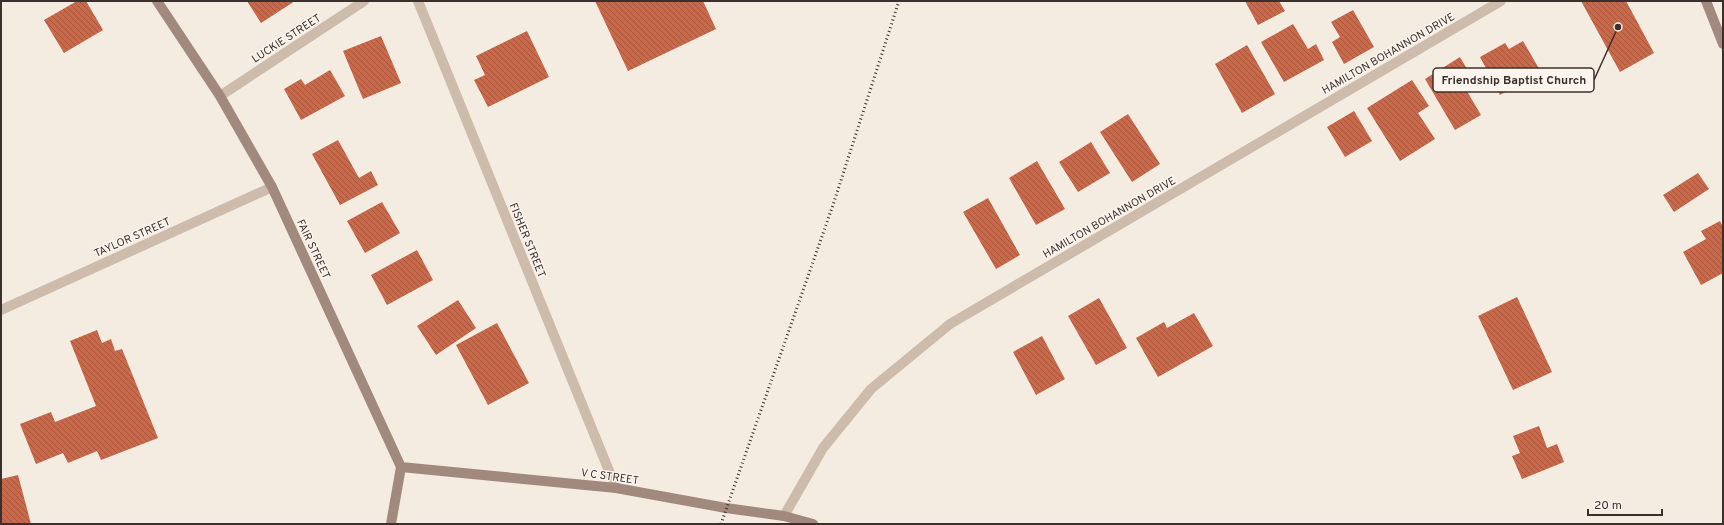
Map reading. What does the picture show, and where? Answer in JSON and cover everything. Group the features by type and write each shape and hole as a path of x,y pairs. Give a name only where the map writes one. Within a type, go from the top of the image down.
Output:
{"street":[{"name":"FAIR STREET","path":"157,1 220,96 272,187 402,467"},
{"name":"LUCKIE STREET","path":"220,96 364,1"},
{"name":"FISHER STREET","path":"418,1 616,488"},
{"name":"HAMILTON BOHANNON DRIVE","path":"784,516 823,448 871,389 950,324 1501,1"},
{"path":"1706,1 1723,44"},
{"name":"TAYLOR STREET","path":"1,310 272,187"},
{"name":"V C STREET","path":"402,467 616,488 726,508 784,516 813,524"},
{"path":"391,524 402,467"}],"building":[{"path":"77,1 86,1 103,30 64,53 44,20"},
{"path":"247,1 295,1 261,23"},
{"path":"595,1 703,1 716,29 628,71"},
{"path":"1245,1 1279,1 1285,11 1258,25"},
{"path":"1581,1 1626,1 1654,53 1620,72"},
{"path":"1353,10 1374,47 1344,64 1332,42 1340,37 1331,22"},
{"path":"1293,24 1308,49 1316,44 1324,60 1284,82 1261,42"},
{"path":"527,31 549,77 488,107 474,80 485,75 476,56"},
{"path":"381,36 401,83 363,99 343,51"},
{"path":"1523,41 1541,72 1500,95 1480,57 1505,43 1509,49"},
{"path":"1247,45 1275,94 1242,113 1215,64"},
{"path":"1460,57 1471,76 1461,81 1481,115 1455,130 1425,79"},
{"path":"330,70 345,96 301,120 284,89 301,79 305,85"},
{"path":"1412,80 1429,106 1418,113 1435,139 1400,161 1367,108"},
{"path":"1354,111 1372,141 1345,157 1327,127"},
{"path":"1128,114 1160,164 1132,182 1100,132"},
{"path":"338,140 359,178 371,171 378,185 340,205 312,154"},
{"path":"1091,142 1110,173 1078,192 1059,162"},
{"path":"1037,161 1065,209 1036,225 1009,178"},
{"path":"1698,173 1709,189 1674,212 1663,195"},
{"path":"988,198 1020,255 996,269 963,212"},
{"path":"382,202 400,233 365,253 347,221"},
{"path":"1720,221 1723,227 1723,273 1701,285 1683,252 1706,239 1701,231"},
{"path":"417,250 433,280 387,305 371,275"},
{"path":"1517,297 1552,372 1513,390 1478,316"},
{"path":"1099,298 1127,348 1096,365 1068,316"},
{"path":"458,300 476,328 436,355 417,326"},
{"path":"1194,313 1213,346 1158,377 1136,338 1164,322 1167,328"},
{"path":"497,323 529,383 488,405 456,345"},
{"path":"97,330 102,343 111,339 115,351 122,349 158,438 101,460 97,451 68,463 63,453 36,464 20,424 51,412 55,422 96,406 70,341"},
{"path":"1042,336 1065,379 1036,395 1013,352"},
{"path":"1539,426 1547,448 1557,444 1564,462 1522,479 1512,456 1520,453 1513,436"},
{"path":"18,475 31,524 1,524 1,479"}],"railway":[{"path":"721,524 833,205 899,1"}],"place":[{"name":"Friendship Baptist Church","path":"1618,27"}]}
